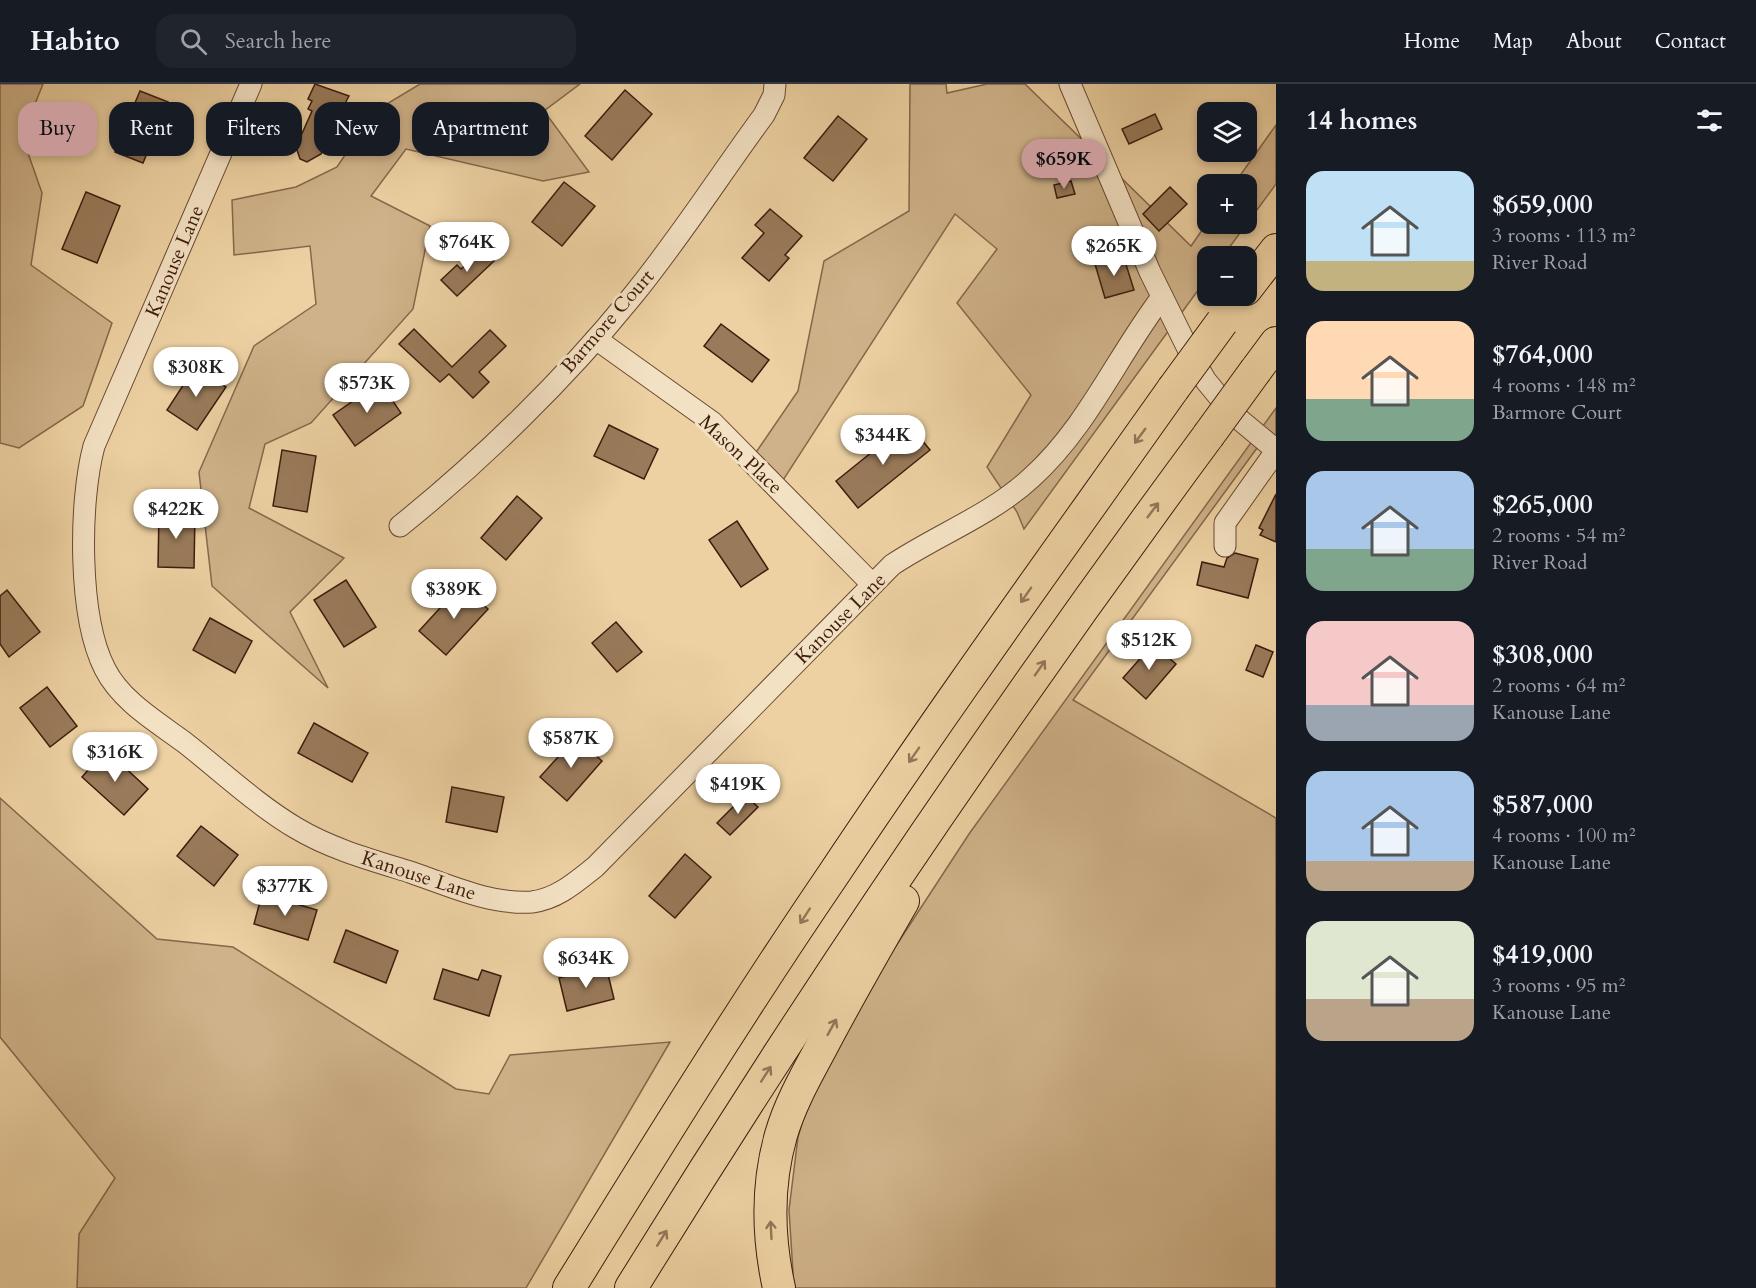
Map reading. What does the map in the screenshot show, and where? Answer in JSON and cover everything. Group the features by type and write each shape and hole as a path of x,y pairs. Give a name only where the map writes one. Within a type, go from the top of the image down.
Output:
{"highway":[{"path":"1257,275 1276,250"},
{"path":"569,1288 698,1081 832,876 969,675 1234,306"},
{"path":"631,1288 743,1109 852,943 1014,706 1276,343"},
{"path":"779,1288 771,1232 772,1184 781,1134 790,1109 847,999 1014,706"}],"street":[{"name":"Kanouse Lane","path":"251,84 94,446 87,472 83,517 92,635 105,671 140,709 295,828 333,847 479,896 533,902 559,894 595,867 892,565 922,545 986,511 1032,477 1056,453 1099,394 1139,328 1162,297"},
{"name":"Barmore Court","path":"400,526 454,483 596,339 632,297 764,115 774,95 775,84"},
{"path":"1070,84 1162,297 1193,359 1218,397 1234,415 1276,450 1225,522 1225,546"},
{"name":"Mason Place","path":"596,339 712,422 872,584"}],"shaded area":[{"path":"0,84 43,84 36,102 18,102 18,156 29,156 42,193 31,265 112,323 83,406 19,448 0,443"},
{"path":"420,84 580,84 549,107 549,102 412,102 412,150 406,149 371,196 430,226 413,309 311,423 265,444 249,508 344,558 290,612 328,688 212,586 199,472 254,346 316,304 310,246 234,255 232,200 296,187 337,167 344,156 400,156 400,102 390,102"},
{"path":"910,84 946,84 947,93 987,84 1025,84 1191,246 1199,234 1239,234 1230,246 1197,246 1197,292 1024,529 1017,512 987,467 1031,395 957,303 997,249 955,214 778,488 748,464 798,391 824,261 909,211"},
{"path":"549,118 589,172 543,181 436,156 549,156"},
{"path":"1276,125 1276,184 1257,210 1257,174 1241,174 1250,162 1257,162 1257,152"},
{"path":"1276,408 1276,458 1257,448 1073,700 1276,818 1276,1288 794,1288 789,1210 798,1137 815,1079 890,955 969,834"},
{"path":"0,798 157,939 233,947 456,1089 489,1094 510,1055 670,1042 526,1288 77,1288 79,1234 115,1178 0,1037"}],"building":[{"path":"315,84 349,96 346,102 314,102 314,156 318,156 307,162 299,156 302,156 302,134 312,111 308,109 312,101 308,99"},
{"path":"625,90 652,114 612,160 585,136"},
{"path":"140,91 168,102 135,102"},
{"path":"1155,114 1162,129 1129,144 1122,129"},
{"path":"838,116 867,139 833,181 804,158"},
{"path":"125,156 146,156 143,163"},
{"path":"1071,181 1075,194 1057,198 1054,185"},
{"path":"564,182 595,206 562,246 532,222"},
{"path":"1170,187 1187,204 1159,231 1143,214"},
{"path":"86,192 120,206 97,263 62,249"},
{"path":"770,209 802,236 785,255 789,258 769,281 742,258 764,233 755,225"},
{"path":"482,249 494,261 457,296 441,280 457,265 461,269"},
{"path":"1123,255 1134,290 1105,298 1095,264"},
{"path":"721,324 769,360 752,382 704,346"},
{"path":"414,329 452,367 490,330 506,346 479,372 489,382 473,398 449,374 440,382 399,344"},
{"path":"195,367 226,387 197,430 167,410"},
{"path":"380,382 401,413 355,446 333,415"},
{"path":"908,423 930,450 858,508 836,481"},
{"path":"609,425 658,449 644,479 594,456"},
{"path":"282,450 316,456 307,512 273,506"},
{"path":"1276,494 1276,542 1260,535 1263,530 1259,528"},
{"path":"517,496 542,518 506,560 481,538"},
{"path":"159,512 195,513 194,568 158,567"},
{"path":"737,521 768,569 741,587 709,540"},
{"path":"1235,553 1258,559 1248,598 1197,585 1202,562 1224,567 1227,558"},
{"path":"346,580 376,627 344,647 314,600"},
{"path":"461,585 488,609 446,655 419,631"},
{"path":"7,590 40,632 9,657 0,644 0,596"},
{"path":"210,618 252,641 235,673 193,650"},
{"path":"616,622 642,652 617,672 592,643"},
{"path":"1153,644 1176,664 1146,699 1123,678"},
{"path":"1256,645 1273,652 1263,677 1246,670"},
{"path":"47,687 77,726 50,747 20,708"},
{"path":"314,723 368,753 352,782 298,753"},
{"path":"576,737 602,761 567,801 540,777"},
{"path":"106,750 148,789 124,815 82,777"},
{"path":"452,787 504,797 497,832 446,822"},
{"path":"745,795 758,807 730,835 717,823"},
{"path":"201,826 238,855 214,886 177,856"},
{"path":"685,854 711,877 675,918 649,896"},
{"path":"262,894 317,910 308,940 254,924"},
{"path":"346,930 398,951 386,983 334,962"},
{"path":"606,966 614,999 567,1011 559,978"},
{"path":"443,969 478,980 482,970 501,976 489,1016 434,999"}]}
